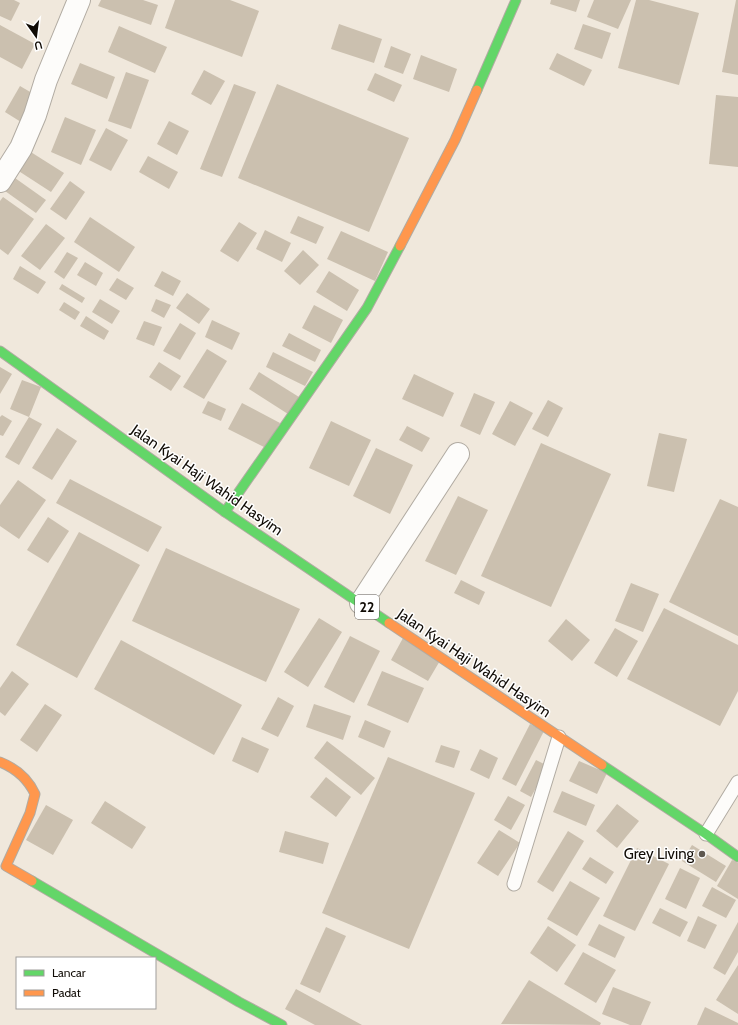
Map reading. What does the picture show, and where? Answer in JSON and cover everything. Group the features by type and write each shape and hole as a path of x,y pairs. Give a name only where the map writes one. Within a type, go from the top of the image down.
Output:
{"main road":[{"path":"225,512 367,308 455,140 516,0"},
{"name":"Jalan Kyai Haji Wahid Hasyim","path":"0,351 225,512 706,834 738,857"},
{"path":"0,762 6,764 17,772 27,782 35,794 30,812 3,864 239,1002 282,1025"}],"street":[{"path":"0,181 21,148 35,115 46,80 79,0"},
{"path":"361,603 458,454"}],"lane":[{"path":"514,884 559,737"},
{"path":"706,834 738,782"}],"building":[{"path":"0,0 14,0 20,3 11,21 0,16"},
{"path":"101,0 143,0 158,5 151,25 98,6"},
{"path":"175,0 230,0 259,11 242,57 165,28"},
{"path":"551,0 580,0 576,12 550,4"},
{"path":"594,0 631,0 618,29 587,17"},
{"path":"636,0 649,0 699,13 679,85 618,68"},
{"path":"736,0 738,0 738,75 722,72"},
{"path":"339,24 382,39 374,63 331,49"},
{"path":"583,24 611,33 602,59 574,49"},
{"path":"0,25 35,44 22,69 0,57"},
{"path":"119,26 167,47 155,73 108,52"},
{"path":"391,46 411,54 403,74 384,67"},
{"path":"557,53 592,70 584,86 549,69"},
{"path":"421,55 457,69 449,92 413,79"},
{"path":"80,63 115,77 107,99 71,84"},
{"path":"204,70 225,81 211,105 191,94"},
{"path":"126,72 149,80 131,129 108,121"},
{"path":"375,73 402,85 394,102 367,90"},
{"path":"234,84 256,92 222,177 200,169"},
{"path":"277,84 409,138 369,232 238,178"},
{"path":"20,86 37,96 21,122 5,112"},
{"path":"716,95 738,97 738,167 709,164"},
{"path":"65,117 96,130 81,165 51,152"},
{"path":"169,121 189,131 177,155 157,144"},
{"path":"106,128 128,140 111,171 89,160"},
{"path":"26,149 64,173 51,192 14,168"},
{"path":"148,156 178,172 169,189 139,172"},
{"path":"15,178 46,200 36,213 5,191"},
{"path":"70,181 85,192 66,220 50,209"},
{"path":"3,197 34,219 8,255 0,249 0,201"},
{"path":"298,216 324,227 316,244 290,233"},
{"path":"90,217 135,247 119,272 74,242"},
{"path":"239,222 257,233 238,262 220,251"},
{"path":"46,224 65,238 40,270 21,256"},
{"path":"265,230 291,243 282,262 256,249"},
{"path":"341,231 388,252 375,281 327,259"},
{"path":"303,250 319,265 300,285 284,271"},
{"path":"67,252 78,258 64,279 54,272"},
{"path":"85,262 103,273 96,286 77,275"},
{"path":"20,266 46,282 38,294 13,279"},
{"path":"162,271 181,281 173,296 154,286"},
{"path":"329,271 359,290 347,311 316,292"},
{"path":"117,278 134,288 126,300 109,290"},
{"path":"62,284 85,298 82,303 59,289"},
{"path":"187,293 210,309 199,324 176,308"},
{"path":"100,299 120,311 112,324 92,312"},
{"path":"156,299 171,305 164,318 151,311"},
{"path":"64,302 80,312 75,320 59,310"},
{"path":"314,305 343,320 331,343 302,328"},
{"path":"86,316 109,331 104,340 80,326"},
{"path":"212,320 240,333 232,350 205,337"},
{"path":"144,321 162,327 154,346 136,339"},
{"path":"180,323 196,333 180,360 163,351"},
{"path":"289,333 321,350 315,362 282,346"},
{"path":"207,349 227,361 204,399 183,387"},
{"path":"273,352 313,372 305,386 266,367"},
{"path":"159,362 181,376 171,391 149,377"},
{"path":"0,367 12,374 0,394"},
{"path":"259,372 299,397 288,414 249,389"},
{"path":"414,374 454,393 443,417 402,399"},
{"path":"22,380 41,387 29,417 10,409"},
{"path":"474,393 495,402 480,435 460,426"},
{"path":"548,400 563,408 548,437 532,429"},
{"path":"208,401 226,409 221,421 202,413"},
{"path":"510,401 533,413 515,446 492,434"},
{"path":"242,403 280,423 266,448 228,429"},
{"path":"2,415 12,421 3,436 0,435 0,417"},
{"path":"29,417 42,424 19,465 5,457"},
{"path":"331,421 371,440 349,486 309,468"},
{"path":"407,426 430,438 422,452 399,440"},
{"path":"57,428 77,441 52,480 32,468"},
{"path":"659,433 687,439 674,492 647,486"},
{"path":"541,443 611,474 551,607 481,576"},
{"path":"376,448 413,465 390,514 353,496"},
{"path":"70,479 162,527 148,552 56,503"},
{"path":"18,480 46,500 19,539 0,526 0,505"},
{"path":"458,496 488,510 456,575 425,561"},
{"path":"720,499 738,507 738,636 669,602"},
{"path":"48,517 69,531 48,563 27,550"},
{"path":"79,532 140,565 77,678 16,645"},
{"path":"166,548 300,609 266,682 132,621"},
{"path":"461,580 485,592 479,605 454,593"},
{"path":"631,583 659,594 643,632 615,621"},
{"path":"664,608 738,645 738,691 720,726 627,679"},
{"path":"319,618 342,632 308,687 284,672"},
{"path":"566,619 590,640 572,661 548,641"},
{"path":"615,628 638,641 617,677 594,663"},
{"path":"350,636 380,651 354,703 324,687"},
{"path":"403,638 441,659 428,681 391,660"},
{"path":"121,640 242,705 214,755 94,689"},
{"path":"12,671 29,684 5,716 0,712 0,688"},
{"path":"382,671 424,688 408,723 367,705"},
{"path":"278,697 294,706 278,737 261,729"},
{"path":"45,704 62,715 37,752 20,740"},
{"path":"314,704 351,716 343,740 306,727"},
{"path":"365,720 391,731 384,748 358,737"},
{"path":"530,724 544,731 516,786 502,779"},
{"path":"242,737 269,749 258,773 232,761"},
{"path":"327,741 375,778 361,795 314,758"},
{"path":"441,745 460,751 454,768 435,762"},
{"path":"480,749 498,758 489,779 470,770"},
{"path":"388,757 475,793 409,949 322,913"},
{"path":"536,760 548,766 531,797 520,791"},
{"path":"579,761 607,773 597,794 569,781"},
{"path":"326,777 351,797 336,817 310,797"},
{"path":"562,791 595,805 586,826 553,812"},
{"path":"508,796 525,805 511,830 494,820"},
{"path":"105,801 146,827 132,849 91,823"},
{"path":"617,804 639,821 617,848 596,831"},
{"path":"46,805 73,820 53,855 26,840"},
{"path":"499,830 520,843 498,876 477,863"},
{"path":"285,831 329,843 323,864 279,852"},
{"path":"568,831 584,841 553,892 537,882"},
{"path":"692,845 726,866 716,882 682,861"},
{"path":"637,848 669,864 635,931 603,916"},
{"path":"590,857 614,872 606,884 582,869"},
{"path":"732,860 738,863 738,899 717,886"},
{"path":"680,868 700,878 686,909 665,899"},
{"path":"570,881 600,898 577,936 547,919"},
{"path":"712,887 736,900 726,918 702,906"},
{"path":"660,908 688,922 680,937 652,923"},
{"path":"698,916 717,925 705,949 687,941"},
{"path":"738,922 738,952 725,975 713,968"},
{"path":"599,924 625,937 615,958 588,945"},
{"path":"548,926 576,945 557,972 530,953"},
{"path":"326,927 346,936 320,993 300,984"},
{"path":"583,952 616,970 596,1003 564,984"},
{"path":"738,965 738,1014 716,1000"},
{"path":"529,980 601,1023 600,1025 501,1024"},
{"path":"613,987 651,1002 641,1025 630,1025 602,1014"},
{"path":"296,989 362,1025 315,1025 285,1009"},
{"path":"705,1007 738,1023 738,1025 697,1025"}],"traffic: fast":[{"path":"477,90 516,0"},
{"path":"225,512 367,308 400,246"},
{"path":"0,351 225,512 389,623"},
{"path":"602,765 738,857"},
{"path":"32,881 239,1002 282,1025"}],"traffic: slow":[{"path":"400,246 455,140 477,90"},
{"path":"389,623 602,765"},
{"path":"0,762 11,767 20,775 29,784 35,794 30,813 6,866 32,881"}],"place":[{"name":"Grey Living","path":"702,854"}]}
